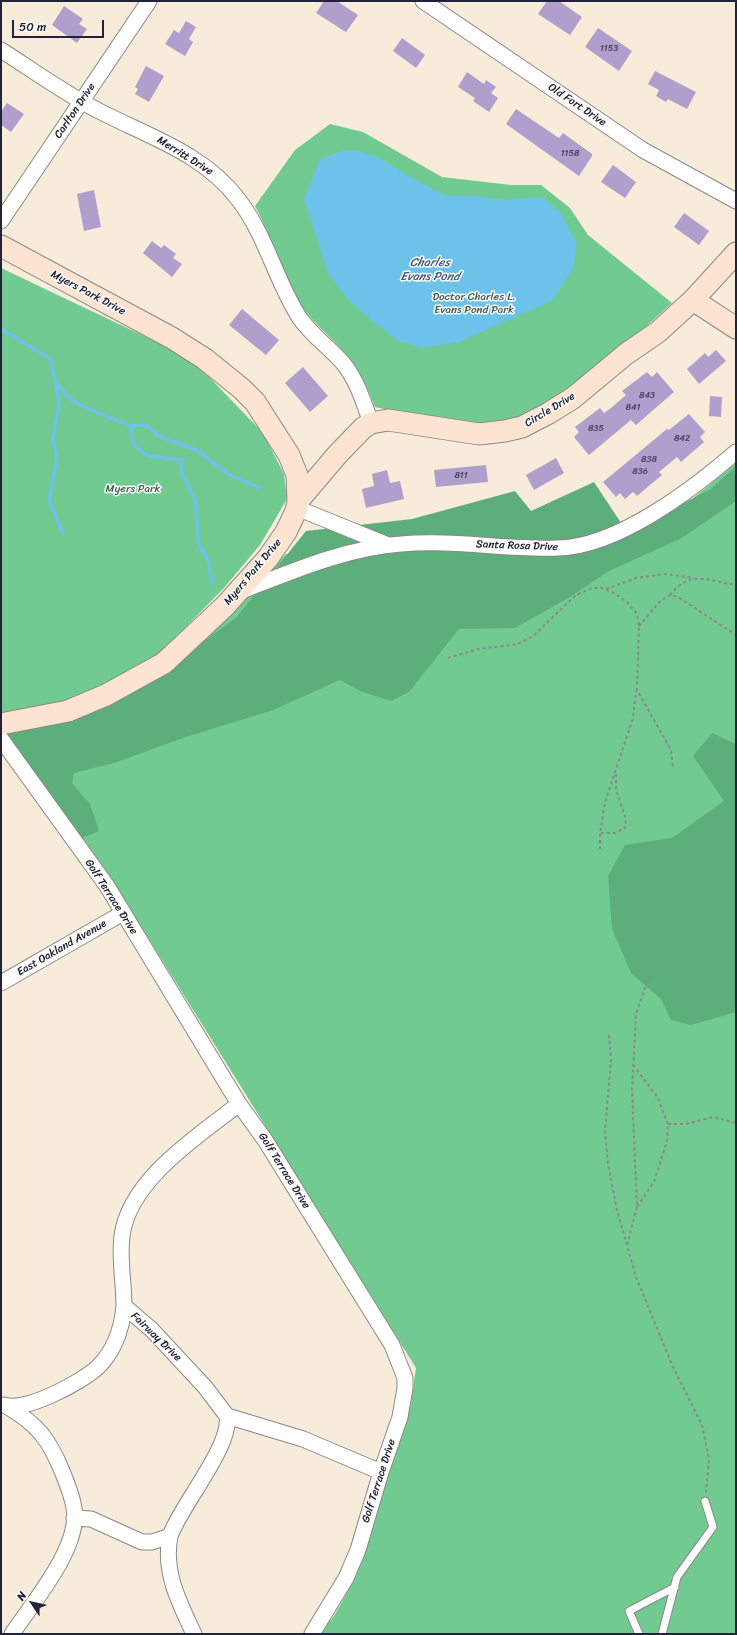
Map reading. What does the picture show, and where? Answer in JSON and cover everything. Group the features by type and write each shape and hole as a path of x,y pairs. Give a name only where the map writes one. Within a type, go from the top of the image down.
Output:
{"street":[{"name":"Carlton Drive","path":"1,221 149,1"},
{"name":"Old Fort Drive","path":"423,1 643,150 736,201"},
{"name":"Merritt Drive","path":"1,50 101,112 167,143 210,170 224,182 238,199 256,226 275,273 300,318 312,333 343,363 351,375 371,423"},
{"name":"Myers Park Drive","path":"1,246 172,338 205,359 242,389 254,402 289,455 297,475 297,504 286,532 272,553 236,593 182,648 164,663 138,678 106,695 68,711 1,724"},
{"name":"Circle Drive","path":"371,423 388,420 479,434 505,431 522,427 549,413 572,398 626,354 658,332 693,300 736,253"},
{"path":"693,300 736,328"},
{"path":"297,504 338,455 363,428 371,423"},
{"name":"Santa Rosa Drive","path":"236,593 315,563 359,551 390,546 440,542 559,548 597,541 629,528 706,478 736,452"},
{"name":"Santa Rosa Drive","path":"297,504 390,546"},
{"name":"Golf Terrace Drive","path":"1,739 107,886 239,1104 265,1140 392,1345 403,1371 405,1388 403,1406 381,1472 358,1550 346,1578 312,1634"},
{"name":"East Oakland Avenue","path":"1,983 123,913"},
{"name":"Fairway Drive","path":"226,1416 205,1387 168,1347 152,1330 124,1306 121,1254 124,1224 132,1205 154,1176 178,1152 239,1104"},
{"path":"5,1405 38,1402 70,1386 98,1367 112,1347 122,1325 124,1306"},
{"path":"5,1405 34,1424 48,1444 58,1462 69,1489 74,1509 74,1529 64,1556 12,1634"},
{"path":"226,1416 303,1439 381,1472"},
{"path":"194,1634 177,1598 170,1576 168,1561 170,1536 174,1523 212,1460 224,1436 228,1423 226,1416"},
{"path":"74,1518 91,1519 142,1542 152,1542 170,1536"}],"lane":[{"path":"662,1634 677,1577 713,1527 705,1501"},
{"path":"639,1634 629,1611 675,1587"}],"path":[{"path":"448,658 479,649 518,644 532,637 576,595 592,588 605,589 636,578 666,574 736,585"},
{"path":"639,626 661,600 670,595 679,584 694,578"},
{"path":"600,852 600,833 605,802 616,774 633,718 637,690 639,626 637,614 627,602 605,589"},
{"path":"670,595 678,597 736,634"},
{"path":"637,690 671,750 673,768"},
{"path":"600,833 614,833 626,828 626,819 616,790 616,774"},
{"path":"627,1246 637,1207 634,1166 633,1064 636,1014 649,976"},
{"path":"609,1035 612,1059 605,1132 608,1164 617,1210 636,1276 673,1367 702,1425 709,1459 705,1501"},
{"path":"633,1064 658,1098 668,1124 667,1141 654,1182 637,1207"},
{"path":"668,1124 686,1124 713,1117 736,1122"}],"green space":[{"name":"Doctor Charles L. Evans Pond Park","path":"330,124 363,132 442,177 511,185 541,185 570,208 588,235 672,303 585,378 534,411 509,421 486,425 458,424 375,407 365,383 352,361 311,318 292,291 255,206 295,150"},
{"name":"Myers Park","path":"1,268 165,346 186,358 210,378 263,433 284,474 287,499 260,545 223,589 151,662 58,709 1,721"},
{"path":"736,463 736,1634 320,1634 334,1616 353,1582 411,1404 416,1368 144,931 7,737 121,704 204,641 286,554 392,564 624,539 692,499"},
{"path":"736,466 736,501 682,538 609,571 570,597 515,628 459,629 409,692 391,701 360,691 340,680 273,710 186,737 114,763 74,773 72,783 90,804 99,831 77,840 2,732 45,723 126,697 236,618 306,531 412,519 515,491 531,511 594,482 627,532 711,489"},
{"path":"712,733 736,744 736,1012 691,1025 671,1020 661,999 631,973 612,929 608,876 625,845 672,838 724,801 693,756"}],"water":[{"name":"Charles Evans Pond","path":"344,150 363,152 380,158 412,178 444,195 474,196 505,200 542,197 561,213 577,243 573,269 552,301 459,342 422,348 397,340 364,314 346,297 328,273 304,199 320,159"}],"building":[{"path":"324,1 337,1 358,15 346,32 316,13"},
{"path":"547,1 559,1 582,17 570,35 538,14"},
{"path":"64,6 83,19 79,24 87,29 77,43 52,25"},
{"path":"186,21 196,27 189,39 193,42 185,56 165,44 174,30 179,33"},
{"path":"598,28 632,51 619,71 585,47"},
{"path":"402,38 425,55 416,68 393,51"},
{"path":"146,66 164,76 149,102 135,94 138,89 135,87"},
{"path":"655,71 696,92 687,109 668,99 666,102 656,96 659,90 648,84"},
{"path":"467,72 484,84 486,80 496,87 491,93 498,98 489,112 473,101 475,98 458,87"},
{"path":"7,103 24,114 11,132 1,125 1,112"},
{"path":"516,109 559,138 563,133 592,154 579,176 506,124"},
{"path":"613,165 636,182 625,198 601,182"},
{"path":"94,190 101,227 84,231 77,194"},
{"path":"684,213 709,231 699,245 674,227"},
{"path":"152,241 161,248 164,245 176,254 173,258 182,264 172,277 143,253"},
{"path":"242,309 279,340 266,355 229,325"},
{"path":"716,350 726,361 699,384 687,369 705,353 708,357"},
{"path":"303,367 328,396 310,412 285,383"},
{"path":"647,372 652,377 657,372 674,392 636,425 631,420 589,455 574,437 579,432 575,427 600,408 604,413 611,408 626,395 622,391"},
{"path":"710,396 722,397 721,417 709,416"},
{"path":"689,414 705,432 700,437 704,442 681,462 677,457 659,472 662,475 637,496 633,492 625,499 620,493 616,497 603,482 667,429 669,430"},
{"path":"556,458 564,473 534,490 526,475"},
{"path":"486,465 488,482 436,487 434,470"},
{"path":"387,470 390,483 400,481 404,499 366,508 362,489 374,486 372,474"}],"waterway":[{"path":"1,329 51,359 59,404 53,438 57,458 49,500 63,533"},
{"path":"56,384 72,400 86,408 131,426 146,425 158,436 197,450 228,474 259,488"},
{"path":"131,426 133,443 147,456 182,460 181,471 195,499 199,545 208,560 212,582"}]}
